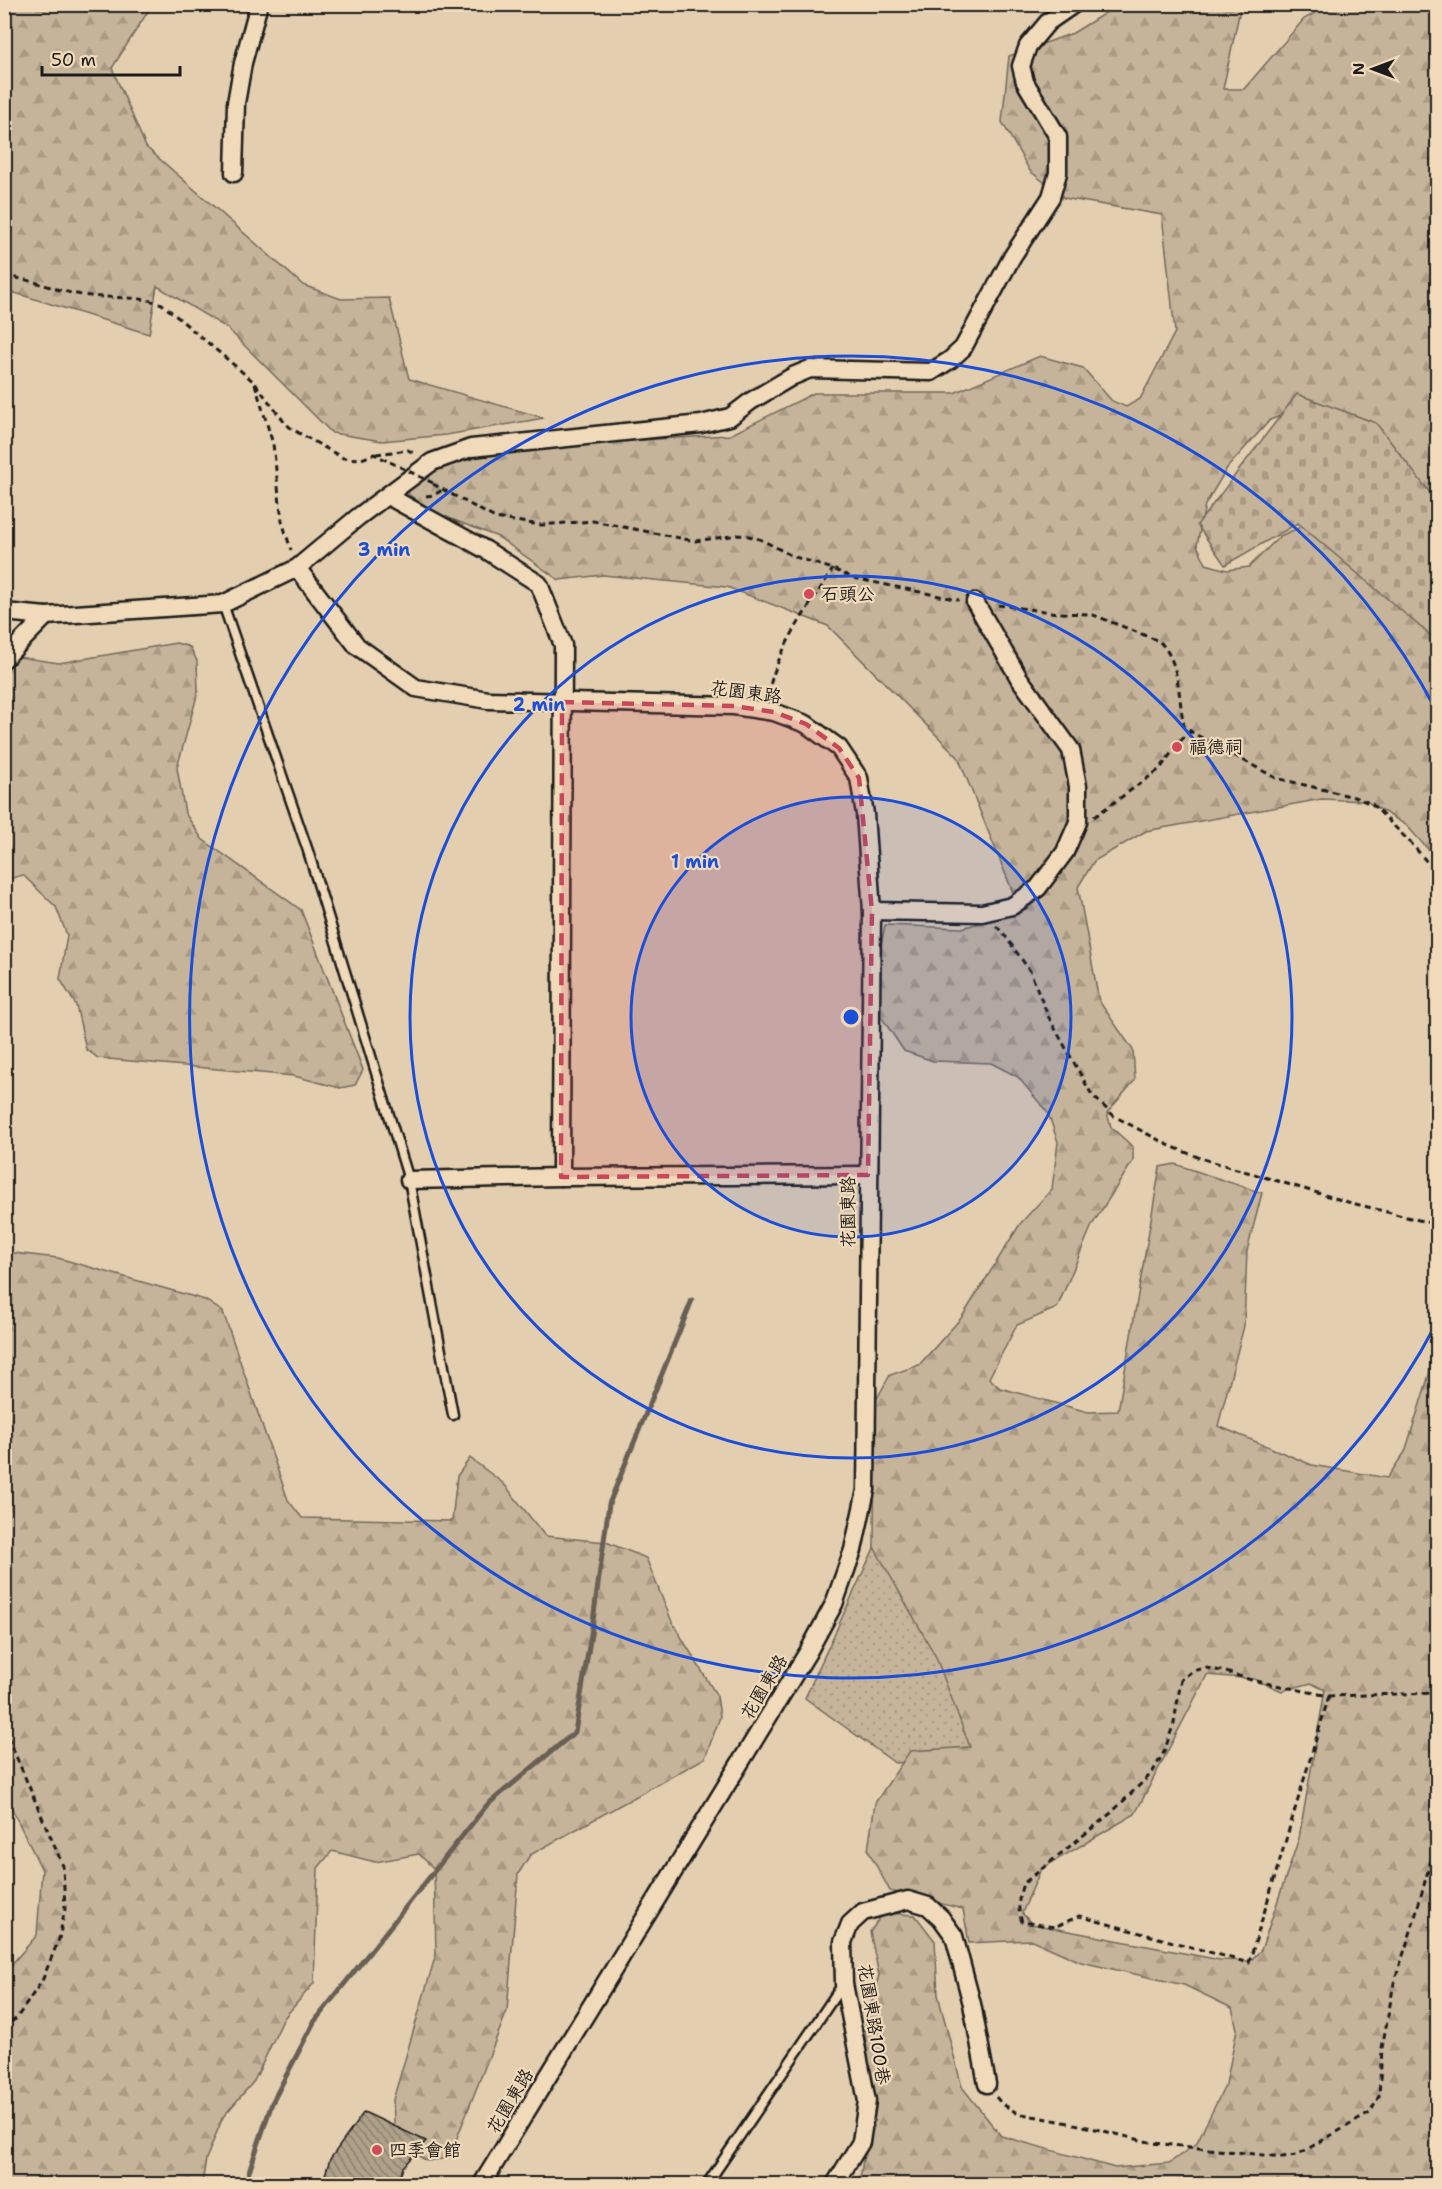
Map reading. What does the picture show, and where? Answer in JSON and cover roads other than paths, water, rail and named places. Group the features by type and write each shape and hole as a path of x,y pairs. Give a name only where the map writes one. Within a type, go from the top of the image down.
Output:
{"street":[{"path":"234,173 236,103 243,63 259,4"},
{"path":"4,612 46,616 223,604 297,568 358,517 432,462 471,448 701,424 730,417 785,381 810,369 931,372 963,348 1012,257 1051,197 1058,173 1058,137 1025,82 1021,66 1028,46 1048,22 1074,4"},
{"path":"388,496 486,550 539,584 563,645 561,1176"},
{"name":"花園東路","path":"297,568 357,646 416,688 488,700 734,706 765,711 806,724 839,748 859,778 865,814 872,911 866,1490 854,1550 834,1604 808,1652 482,2184"},
{"path":"872,911 982,913 1012,906 1038,888 1065,852 1078,822 1078,786 1071,750 1019,678 975,602"},
{"path":"4,659 46,616"},
{"path":"409,1180 561,1176 868,1175"},
{"name":"花園東路100巷","path":"835,2184 861,2142 867,2101 844,1984 843,1942 849,1924 863,1912 908,1900 928,1906 941,1918 954,1936 972,2004 987,2084"}],"lane":[{"path":"223,604 308,851 409,1180 453,1415"},
{"path":"707,2184 844,1984"}],"waterway":[{"path":"245,2184 272,2103 314,2022 487,1805 575,1732 609,1504 692,1300"}],"place":[{"name":"石頭公","path":"809,594"},
{"name":"福德祠","path":"1177,747"},
{"name":"四季會館","path":"377,2150"}]}
